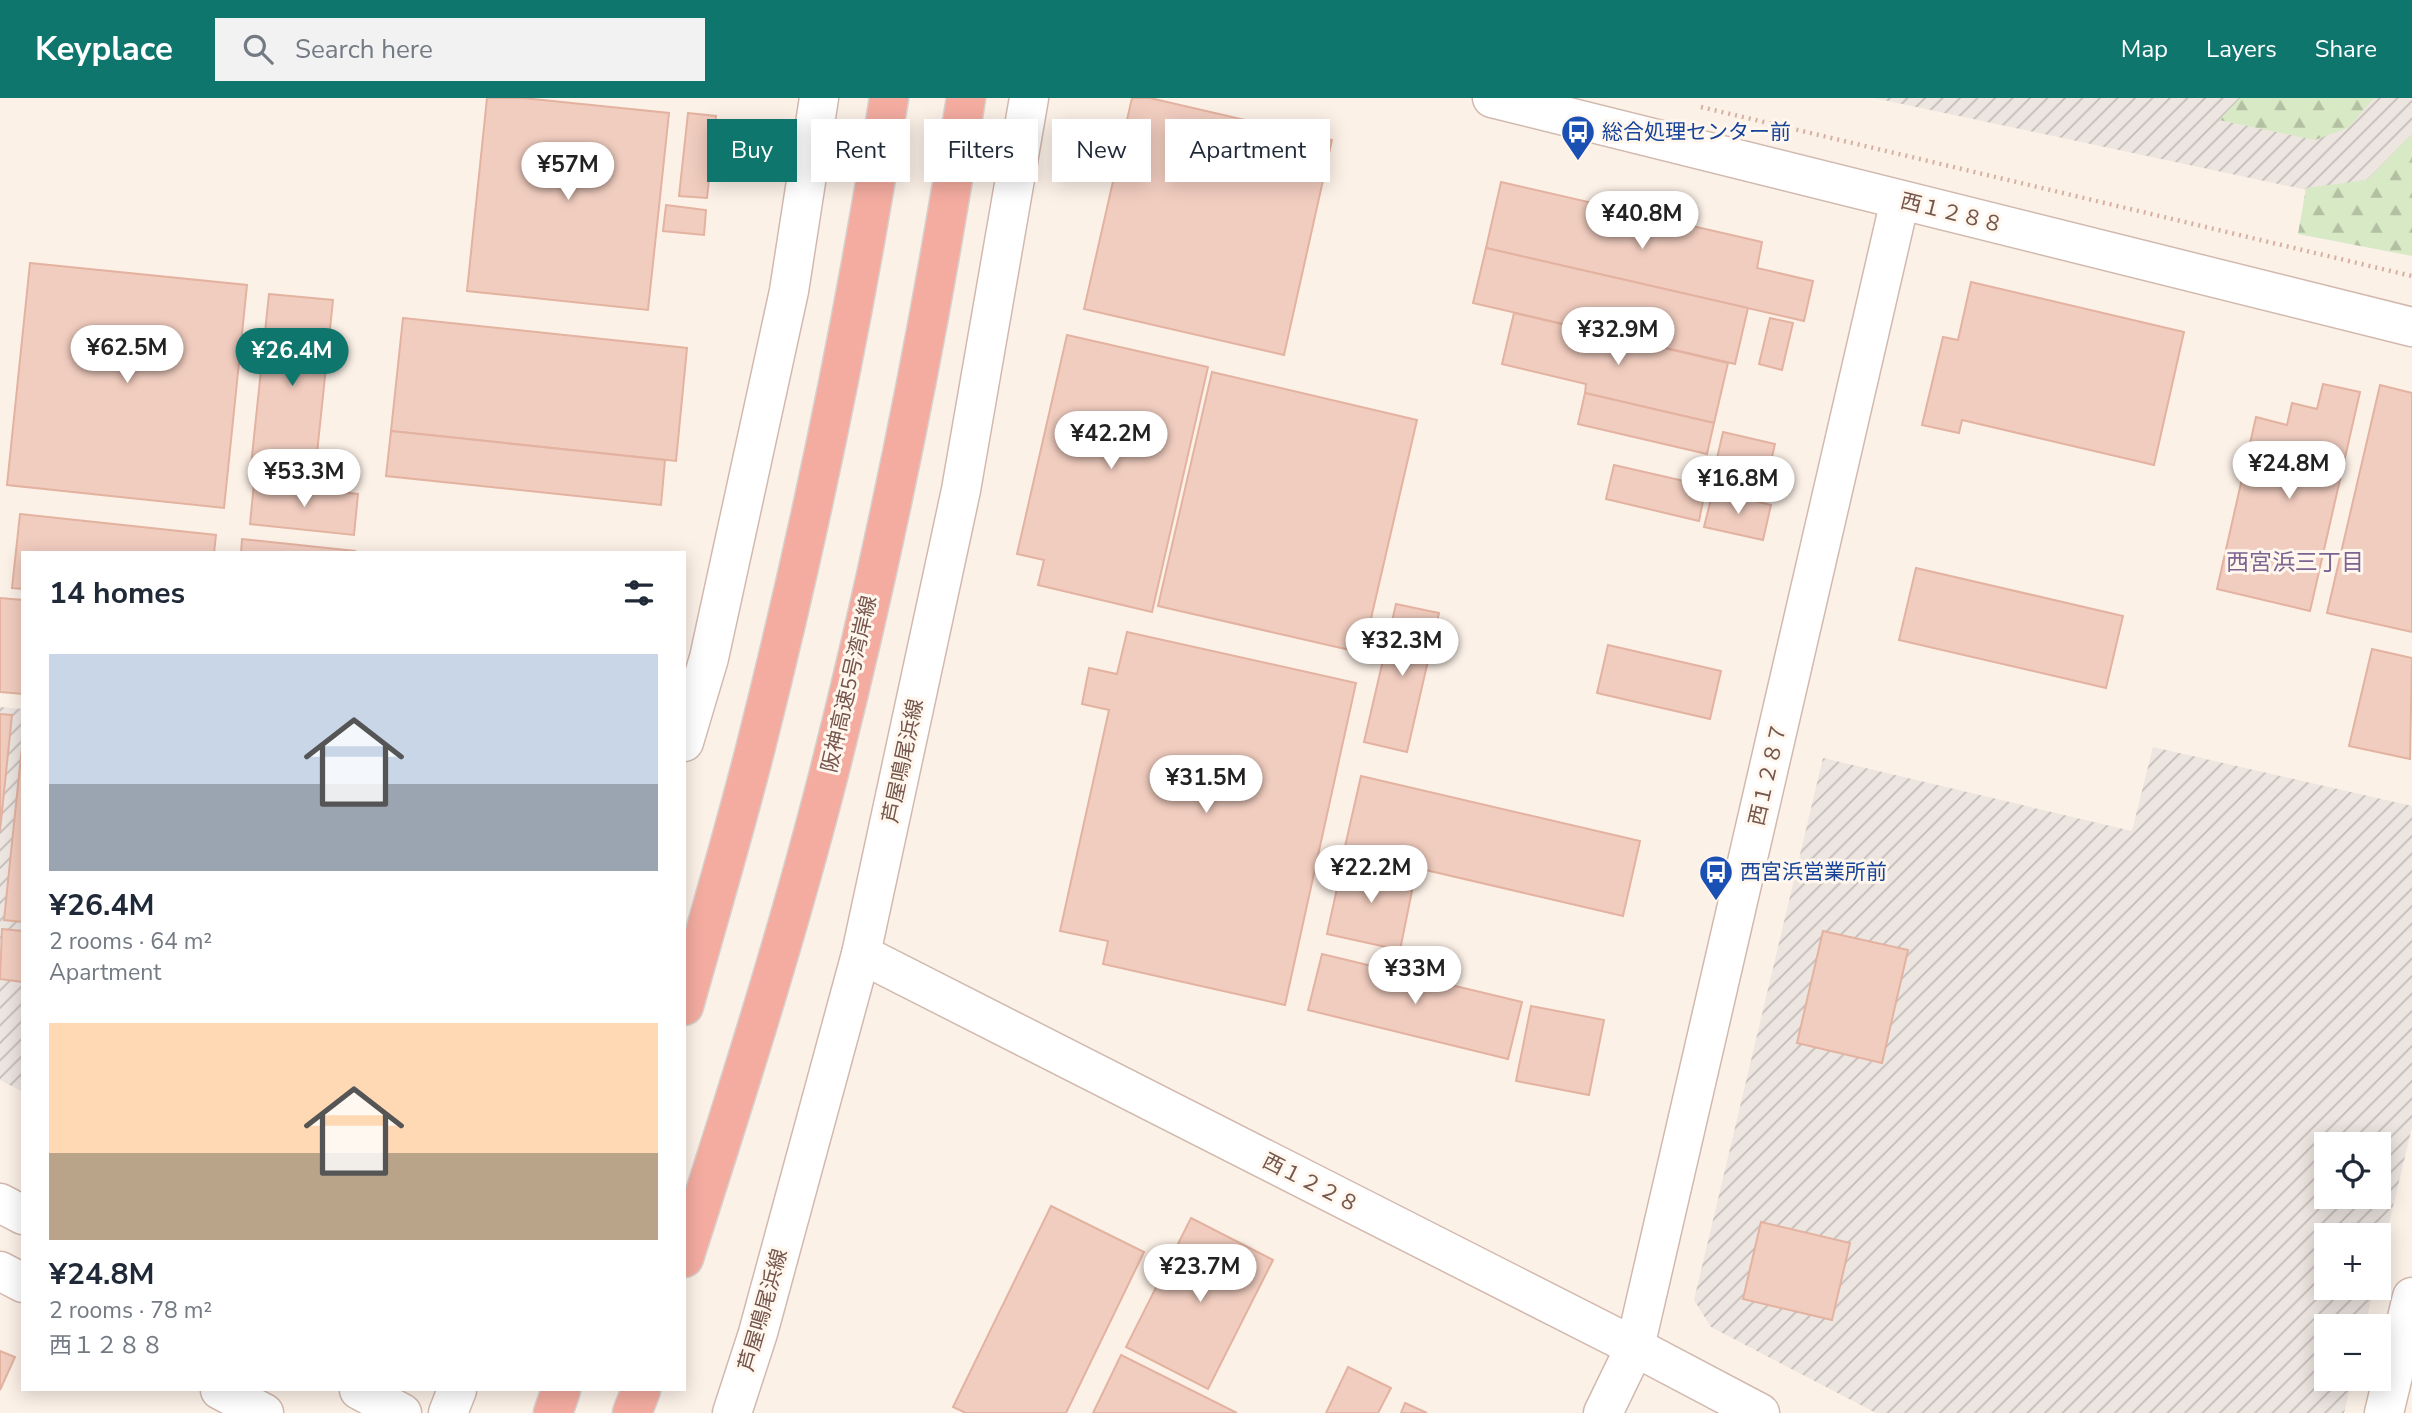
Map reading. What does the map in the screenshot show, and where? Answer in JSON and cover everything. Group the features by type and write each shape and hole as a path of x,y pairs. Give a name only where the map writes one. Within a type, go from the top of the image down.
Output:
{"highway":[{"path":"686,999 756,747 822,467 874,196 889,98"},
{"name":"阪神高速5号湾岸線","path":"686,1252 755,1036 830,769 894,491 950,200 966,98"},
{"path":"553,1413 561,1391"},
{"path":"632,1413 641,1391"}],"street":[{"path":"686,735 709,658 789,291 820,98"},
{"name":"芦屋鳴尾浜線","path":"732,1413 758,1333 861,954 961,490 1029,98"},
{"name":"西１２８８","path":"1492,98 2412,327"},
{"name":"西１２８７","path":"1603,1413 1635,1347 1900,200"},
{"name":"西１２２８","path":"861,954 1760,1413"},
{"path":"0,1203 21,1214"},
{"path":"0,1271 21,1282"},
{"path":"2384,1413 2412,1297"},
{"path":"222,1391 264,1413"},
{"path":"361,1391 402,1413"},
{"path":"448,1413 457,1391"}],"path":[{"path":"1691,104 2412,276"}],"shaded area":[{"path":"1874,98 2412,98 2412,209 2411,212"},
{"path":"0,707 21,709 21,1091 0,1080"},
{"path":"2153,747 2412,806 2412,1127 2389,1223 2314,1223 2314,1300 2371,1300 2368,1314 2314,1314 2314,1391 2349,1391 2344,1413 1876,1413 1711,1327 1694,1300 1823,758 2132,831"}],"green space":[{"path":"2240,98 2374,98 2348,128 2315,140 2219,120"},
{"path":"2412,134 2412,256 2298,234 2306,188 2367,180"}],"building":[{"path":"487,98 523,98 669,113 648,310 467,291"},
{"path":"1132,98 1150,98 1241,119 1165,119 1165,182 1323,182 1284,355 1084,309 1113,182 1151,182 1151,119 1127,119"},
{"path":"688,113 716,116 716,119 707,119 707,198 679,196"},
{"path":"1501,182 1762,242 1757,268 1813,281 1804,321 1486,248"},
{"path":"666,205 706,210 704,235 663,231"},
{"path":"1486,248 1748,308 1735,364 1473,303"},
{"path":"30,263 247,285 224,508 7,485"},
{"path":"1971,282 2184,332 2154,465 1962,420 1959,433 1922,425 1943,337 1958,340"},
{"path":"269,294 333,300 314,482 250,475"},
{"path":"1514,313 1728,363 1714,423 1585,393 1586,384 1502,364"},
{"path":"403,318 687,348 676,461 391,431"},
{"path":"1770,318 1793,323 1782,370 1759,364"},
{"path":"1067,335 1208,367 1152,612 1038,585 1044,560 1017,554"},
{"path":"1212,372 1417,420 1363,653 1158,606"},
{"path":"2323,384 2360,392 2310,611 2217,589 2256,417 2287,425 2292,403 2317,409"},
{"path":"2380,385 2412,393 2412,632 2327,613"},
{"path":"1585,393 1714,423 1707,454 1578,424"},
{"path":"391,431 665,460 661,505 386,476"},
{"path":"1723,432 1775,444 1768,474 1716,463"},
{"path":"1614,465 1706,486 1699,521 1606,499"},
{"path":"254,483 358,494 354,535 250,524"},
{"path":"1713,491 1771,505 1763,540 1704,527"},
{"path":"20,514 216,535 214,551 21,551 21,589 12,588"},
{"path":"242,539 355,551 241,551"},
{"path":"1916,568 2123,616 2106,688 1899,640"},
{"path":"0,598 21,600 21,694 0,692"},
{"path":"1396,604 1439,613 1407,752 1364,742"},
{"path":"1127,632 1356,683 1285,1005 1103,964 1108,941 1060,931 1109,710 1082,704 1089,668 1117,674"},
{"path":"1608,645 1721,671 1710,719 1597,693"},
{"path":"2372,649 2412,658 2410,759 2349,746"},
{"path":"0,714 12,715 0,831"},
{"path":"21,756 21,922 4,920"},
{"path":"1361,776 1640,841 1623,916 1344,851"},
{"path":"1343,861 1415,876 1400,950 1327,934"},
{"path":"2,929 21,931 21,982 0,979"},
{"path":"1823,931 1908,950 1882,1063 1797,1043"},
{"path":"1322,954 1522,1002 1508,1059 1308,1010"},
{"path":"1531,1006 1604,1020 1589,1095 1516,1081"},
{"path":"1051,1206 1144,1252 1066,1413 966,1413 953,1407"},
{"path":"1191,1218 1273,1260 1208,1389 1126,1347"},
{"path":"1761,1222 1850,1243 1832,1320 1743,1299"},
{"path":"0,1351 15,1357 0,1390"},
{"path":"1121,1355 1237,1413 1093,1413"},
{"path":"1348,1367 1391,1388 1378,1413 1326,1413"},
{"path":"1405,1403 1427,1413 1401,1413"}],"place":[{"name":"総合処理センター前","path":"1578,162"},
{"name":"西宮浜営業所前","path":"1716,902"}],"district":[{"name":"西宮浜三丁目","path":"2295,562"}]}
